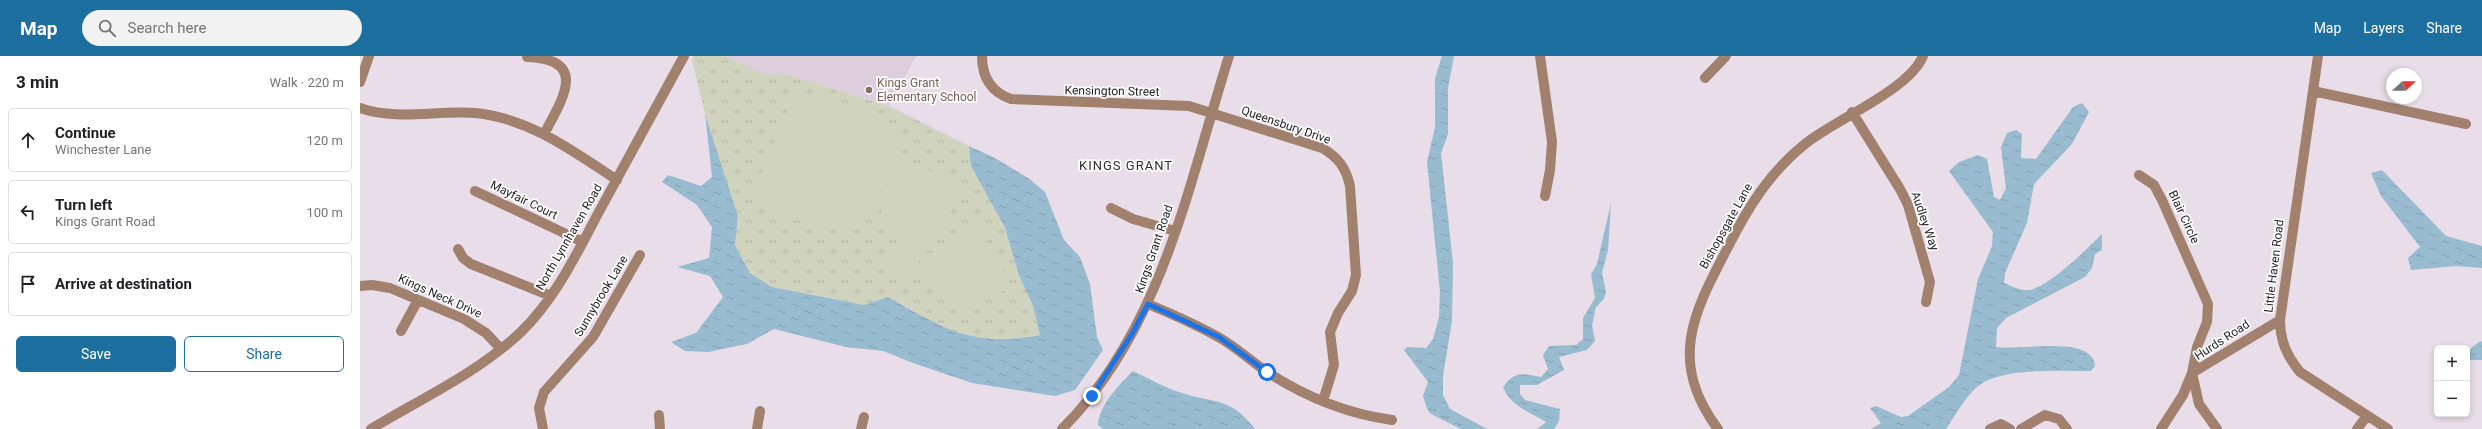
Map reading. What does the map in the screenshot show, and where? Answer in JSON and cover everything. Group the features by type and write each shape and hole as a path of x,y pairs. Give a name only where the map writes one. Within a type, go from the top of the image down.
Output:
{"street":[{"path":"360,82 369,56"},
{"name":"North Lynnhaven Road","path":"371,429 460,379 501,349 531,320 551,296 583,242 684,56"},
{"name":"Kensington Street","path":"982,56 987,80 998,93 1011,99 1179,105 1211,114"},
{"name":"Kings Grant Road","path":"1062,429 1100,386 1132,334 1148,304 1175,231 1229,56"},
{"path":"1540,56 1552,142 1550,170 1545,196"},
{"path":"1705,78 1726,56"},
{"name":"Bishopsgate Lane","path":"1718,429 1698,395 1691,368 1691,336 1701,299 1745,214 1768,180 1783,163 1806,143 1852,112 1900,84 1916,68 1922,56"},
{"name":"Little Haven Road","path":"2318,56 2280,320 2285,350 2300,372 2388,429"},
{"path":"526,57 544,58 554,62 564,70 566,76 566,89 544,134"},
{"path":"2313,91 2466,124"},
{"path":"360,108 394,114 476,113 513,121 544,134 617,180"},
{"name":"Audley Way","path":"1852,112 1900,189 1908,205 1930,282 1926,302"},
{"name":"Queensbury Drive","path":"1211,114 1322,148 1338,160 1348,175 1355,232 1356,275 1352,291 1338,313 1330,332 1334,365 1323,401"},
{"name":"Blair Circle","path":"2139,175 2154,185 2206,297 2208,313 2195,354 2192,374"},
{"name":"Mayfair Court","path":"475,191 583,242"},
{"path":"1111,208 1133,219 1175,231"},
{"path":"458,248 463,258 471,264 551,296"},
{"name":"Sunnybrook Lane","path":"543,429 539,408 544,392 593,337 640,255"},
{"name":"Kings Neck Drive","path":"360,286 381,286 418,300 477,326 501,349"},
{"path":"401,331 418,300"},
{"path":"1148,304 1219,337 1267,372 1323,401 1371,417 1392,420"},
{"name":"Hurds Road","path":"2161,429 2183,395 2192,374 2280,320"},
{"path":"2192,374 2199,404 2217,429"},
{"path":"757,429 760,411"},
{"path":"659,415 660,429"},
{"path":"2021,429 2045,415 2059,419 2067,429"},
{"path":"2357,429 2367,416"},
{"path":"861,429 864,417"},
{"path":"1990,429 2001,424 2010,429"}],"shaded area":[{"name":"Kings Grant Elementary School","path":"726,56 916,56 889,106 790,75 761,73"}],"green space":[{"path":"694,56 726,56 761,73 790,75 889,106 969,146 971,166 1005,228 1019,275 1033,306 1040,335 1009,340 992,340 976,337 946,328 889,297 864,305 772,287 750,273 735,245 738,216 705,114 692,60"},
{"path":"804,91 831,102 833,99 891,123 903,143 897,156 960,185 962,190 930,251 902,237 885,222 881,212 882,189 868,216 857,223 843,226 827,226 810,223 777,212 752,200 794,94"},
{"path":"973,225 978,226 1012,287 985,299 961,304 951,302 941,297 931,287 921,273 927,258"},
{"path":"893,242 918,254 920,258 910,281 884,266"}],"water":[{"path":"1442,56 1454,56 1448,88 1448,134 1441,153 1453,263 1452,321 1443,376 1443,395 1450,409 1487,429 1461,429 1431,414 1427,409 1423,396 1428,382 1404,350 1407,347 1426,348 1433,339 1439,317 1440,292 1427,162 1435,127 1435,78"},
{"path":"2082,103 2089,112 2072,144 2034,184 2027,223 2005,273 2004,283 2022,290 2028,290 2046,283 2067,267 2102,234 2102,250 2095,254 2092,268 2085,277 2006,318 1997,328 1996,347 2069,347 2082,350 2091,356 2095,366 2091,371 2015,373 1988,381 1977,387 1968,396 1946,429 1871,429 1881,423 1870,408 1876,406 1901,417 1908,416 1949,387 1959,375 1978,279 1992,246 1993,232 1949,171 1959,162 1978,155 1987,159 1994,197 2000,200 2006,188 2001,147 2007,133 2016,130 2022,134 2021,158 2036,159 2073,107"},
{"path":"705,114 738,216 735,245 750,273 772,287 864,305 888,297 943,327 977,337 996,339 1040,335 1033,306 1019,275 1005,228 971,166 969,146 995,158 1028,178 1045,192 1064,240 1080,257 1090,284 1097,337 1103,350 1075,390 1055,396 972,383 883,351 846,347 774,329 747,344 708,352 685,351 671,342 696,333 723,297 710,276 677,267 709,258 712,227 697,205 662,182 668,175 701,186 712,177"},
{"path":"2382,170 2446,236 2482,246 2482,268 2456,266 2411,270 2408,258 2420,247 2381,196 2371,173"},
{"path":"1611,203 1608,250 1602,273 1606,292 1604,299 1596,307 1592,325 1595,341 1587,350 1559,357 1564,370 1537,385 1520,385 1520,394 1525,400 1560,409 1559,421 1554,429 1537,429 1546,422 1516,404 1506,394 1503,387 1512,378 1520,374 1541,377 1548,369 1543,355 1549,346 1576,345 1583,339 1583,318 1595,298 1591,274 1597,264"},
{"path":"2482,341 2482,360 2470,360 2470,350"},
{"path":"1133,371 1173,390 1229,406 1246,418 1255,429 1103,429 1098,425 1102,410 1111,396"}],"place":[{"name":"Kings Grant Elementary School","path":"869,90"}],"district":[{"name":"KINGS GRANT","path":"1126,165"}],"route":[{"path":"1092,396 1100,386 1132,334 1148,304 1219,337 1235,347 1267,372"}]}
